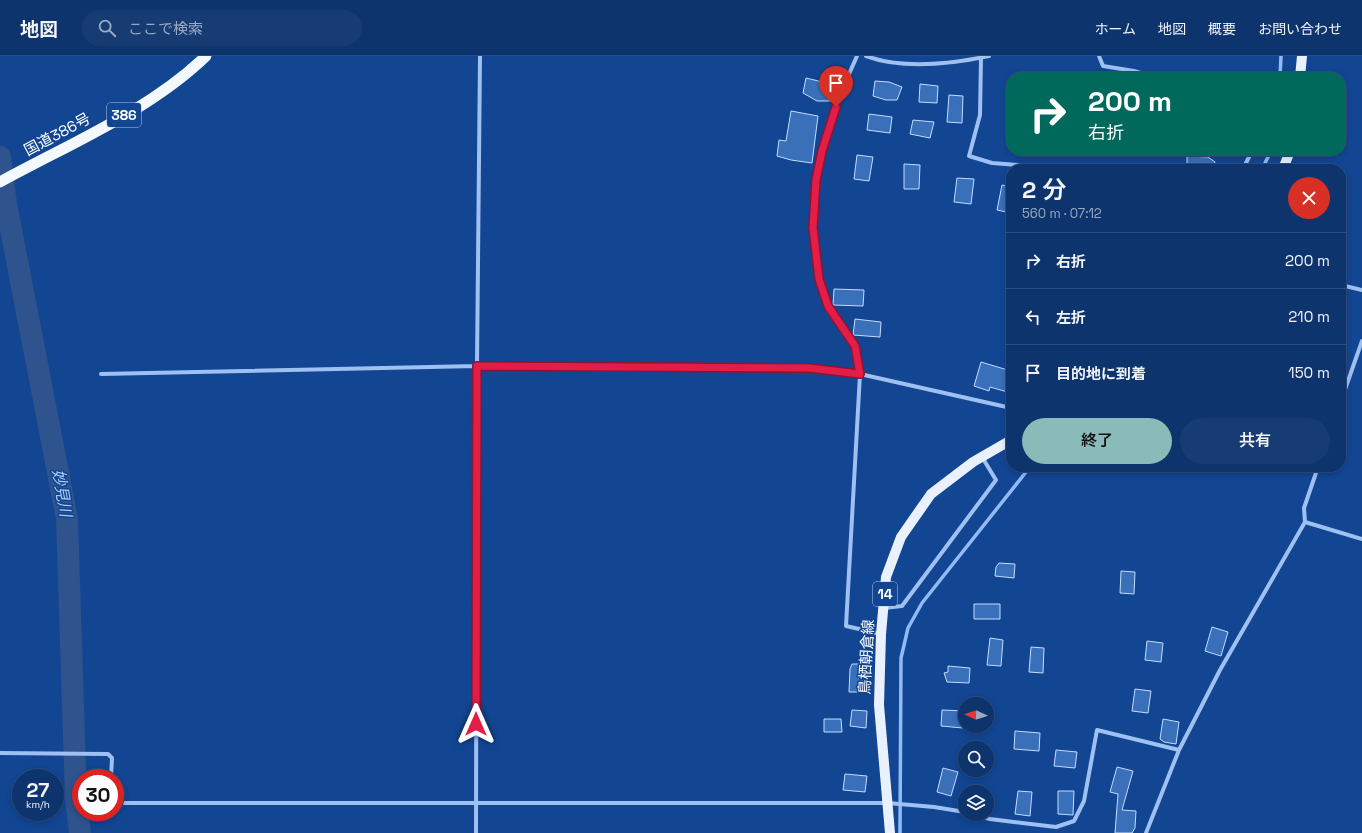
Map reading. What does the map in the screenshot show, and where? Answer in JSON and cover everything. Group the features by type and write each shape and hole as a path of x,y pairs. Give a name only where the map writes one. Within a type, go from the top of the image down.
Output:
{"highway":[{"name":"国道386号","path":"0,182 136,108 188,73 206,56"}],"main road":[{"path":"1300,72 1302,56"},
{"name":"鳥栖朝倉線","path":"890,833 879,705 881,634 886,577 901,537 930,494 982,457 1006,443"}],"street":[{"path":"476,833 477,366 480,56"},
{"path":"857,56 830,119 816,180 813,228 819,279 828,306 855,346 860,374 846,626 881,634"},
{"path":"866,56 879,61 918,64 942,63 989,56"},
{"path":"1099,56 1103,66 1137,72"},
{"path":"981,58 980,115 968,156 992,163 1006,164"},
{"path":"1346,286 1362,290"},
{"path":"1346,387 1362,341"},
{"path":"101,374 477,366 809,368 860,374 1006,407"},
{"path":"884,608 902,606 996,480 982,457"},
{"path":"1146,833 1179,750 1220,670 1305,522 1304,508 1316,472"},
{"path":"1305,522 1362,539"},
{"path":"994,819 1056,827 1074,821 1084,801 1097,730 1179,750"},
{"path":"0,753 108,754 112,758 111,769"},
{"path":"124,803 888,803 958,811"}],"building":[{"path":"806,78 835,85 834,101 817,101 803,93"},
{"path":"875,81 889,82 902,87 897,100 886,100 873,96"},
{"path":"920,84 938,86 937,103 919,102"},
{"path":"949,95 963,96 962,123 947,122"},
{"path":"791,111 818,116 812,163 777,156 779,140 786,141"},
{"path":"869,114 892,117 890,133 867,130"},
{"path":"913,120 934,122 930,138 910,134"},
{"path":"857,155 873,157 869,181 854,179"},
{"path":"1187,156 1208,157 1215,162 1214,164 1187,164"},
{"path":"904,164 920,165 919,189 904,189"},
{"path":"957,178 974,179 971,204 954,202"},
{"path":"1002,185 1006,186 1006,212 997,210"},
{"path":"834,289 864,290 863,306 833,305"},
{"path":"855,319 881,322 880,337 853,335"},
{"path":"981,362 1006,370 1006,392 990,387 989,391 974,386"},
{"path":"999,563 1015,564 1014,578 995,576 996,567"},
{"path":"1121,571 1135,572 1134,594 1120,593"},
{"path":"974,604 1000,604 1000,619 974,619"},
{"path":"1212,627 1228,632 1221,656 1205,651"},
{"path":"990,638 1003,640 1001,666 987,665"},
{"path":"1147,641 1163,643 1161,662 1145,660"},
{"path":"1031,647 1044,648 1043,673 1029,672"},
{"path":"852,664 868,664 868,692 849,692 850,669"},
{"path":"948,666 970,668 969,683 947,682 944,673 948,672"},
{"path":"1135,689 1151,691 1148,713 1132,711"},
{"path":"852,710 867,711 866,728 850,726"},
{"path":"942,710 958,711 958,728 941,726"},
{"path":"824,719 841,719 842,732 824,732"},
{"path":"1163,719 1179,722 1176,744 1164,742 1160,739"},
{"path":"1015,731 1040,733 1039,751 1014,749"},
{"path":"1056,750 1077,752 1075,768 1054,766"},
{"path":"1117,767 1133,771 1122,810 1136,811 1135,828 1132,833 1115,833 1118,794 1110,792"},
{"path":"943,768 958,772 951,796 937,792"},
{"path":"845,774 867,776 865,792 843,790"},
{"path":"1018,791 1032,792 1030,816 1015,814"},
{"path":"1058,791 1074,791 1073,815 1058,814"}],"waterway":[{"path":"1280,72 1281,56"},
{"path":"1264,164 1268,156"},
{"name":"妙見川","path":"0,157 6,204 67,519 76,799 80,833"},
{"path":"900,833 901,658 908,628 922,603 1026,472"}],"route":[{"path":"476,724 477,366 809,368 860,374 855,346 828,306 825,298 819,279 813,228 816,180 830,119 836,107"}]}
